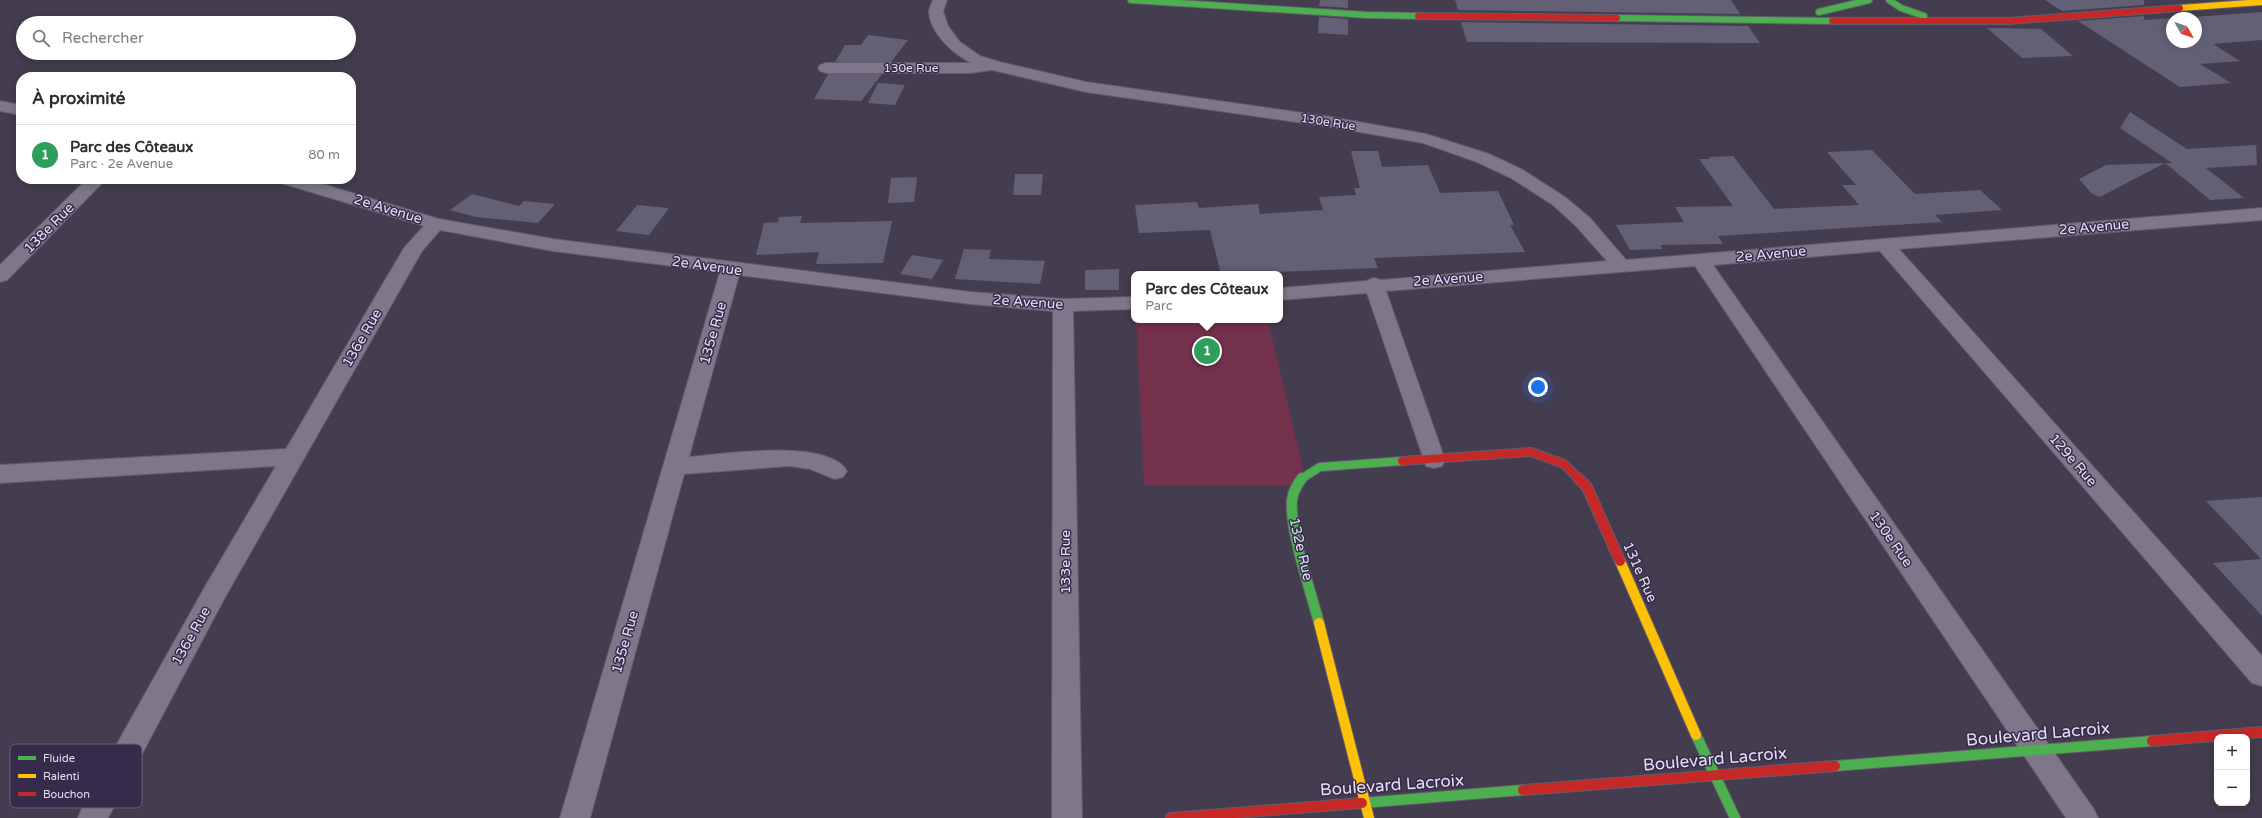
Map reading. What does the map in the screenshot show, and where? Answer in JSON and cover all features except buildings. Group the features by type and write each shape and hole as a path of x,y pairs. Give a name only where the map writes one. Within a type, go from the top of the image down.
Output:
{"street":[{"name":"130e Rue","path":"940,0 936,11 941,27 955,45 975,59 996,66 1086,87 1331,122 1426,139 1483,158 1517,174 1559,201 1583,222 1622,267"},
{"path":"1131,0 1367,15 1747,20 2008,21 2084,17 2262,2"},
{"path":"1747,20 1832,10 1869,0"},
{"path":"1889,0 1911,12 1945,20"},
{"name":"130e Rue","path":"826,68 970,68 996,66"},
{"name":"138e Rue","path":"0,276 92,184"},
{"name":"2e Avenue","path":"304,184 436,224 539,243 731,269 970,298 1063,305 1131,303"},
{"path":"2255,214 2262,226"},
{"name":"2e Avenue","path":"1283,294 1374,284 1622,267 2255,214"},
{"name":"136e Rue","path":"132,744 215,592 414,248 436,224"},
{"name":"129e Rue","path":"1884,244 2262,675"},
{"name":"130e Rue","path":"1700,260 2083,818"},
{"name":"135e Rue","path":"575,818 731,269"},
{"path":"1374,284 1434,460"},
{"name":"133e Rue","path":"1063,305 1066,818"},
{"name":"131e Rue","path":"1434,460 1531,452 1564,464 1577,475 1587,488 1714,775 1735,818"},
{"path":"0,474 294,457"},
{"path":"675,466 790,458 814,461 835,471"},
{"name":"132e Rue","path":"1369,818 1292,519 1294,485 1304,473 1320,467 1434,460"},
{"name":"Boulevard Lacroix","path":"1171,818 2262,732"},
{"name":"136e Rue","path":"93,818 97,808"}],"shaded area":[{"path":"1136,323 1269,323 1304,473 1294,485 1144,485"}],"traffic: fast":[{"path":"1131,0 1367,15 1418,16"},
{"path":"1819,12 1869,0"},
{"path":"1889,0 1901,8 1924,16"},
{"path":"1617,18 1832,21"},
{"path":"1319,623 1292,519 1292,500 1295,487 1303,476 1320,467 1402,461"},
{"path":"1696,735 1735,818"},
{"path":"1835,766 2152,741"},
{"path":"1362,803 1523,790"}],"traffic: slow":[{"path":"2180,8 2262,2"},
{"path":"1620,561 1696,735"},
{"path":"1319,623 1369,818"}],"traffic: jam":[{"path":"1832,21 2008,21 2180,8"},
{"path":"1418,16 1617,18"},
{"path":"1402,461 1531,452 1564,464 1587,487 1620,561"},
{"path":"2152,741 2262,732"},
{"path":"1523,790 1835,766"},
{"path":"1171,818 1362,803"}],"place":[{"name":"Parc des Côteaux","path":"1207,351"}]}
